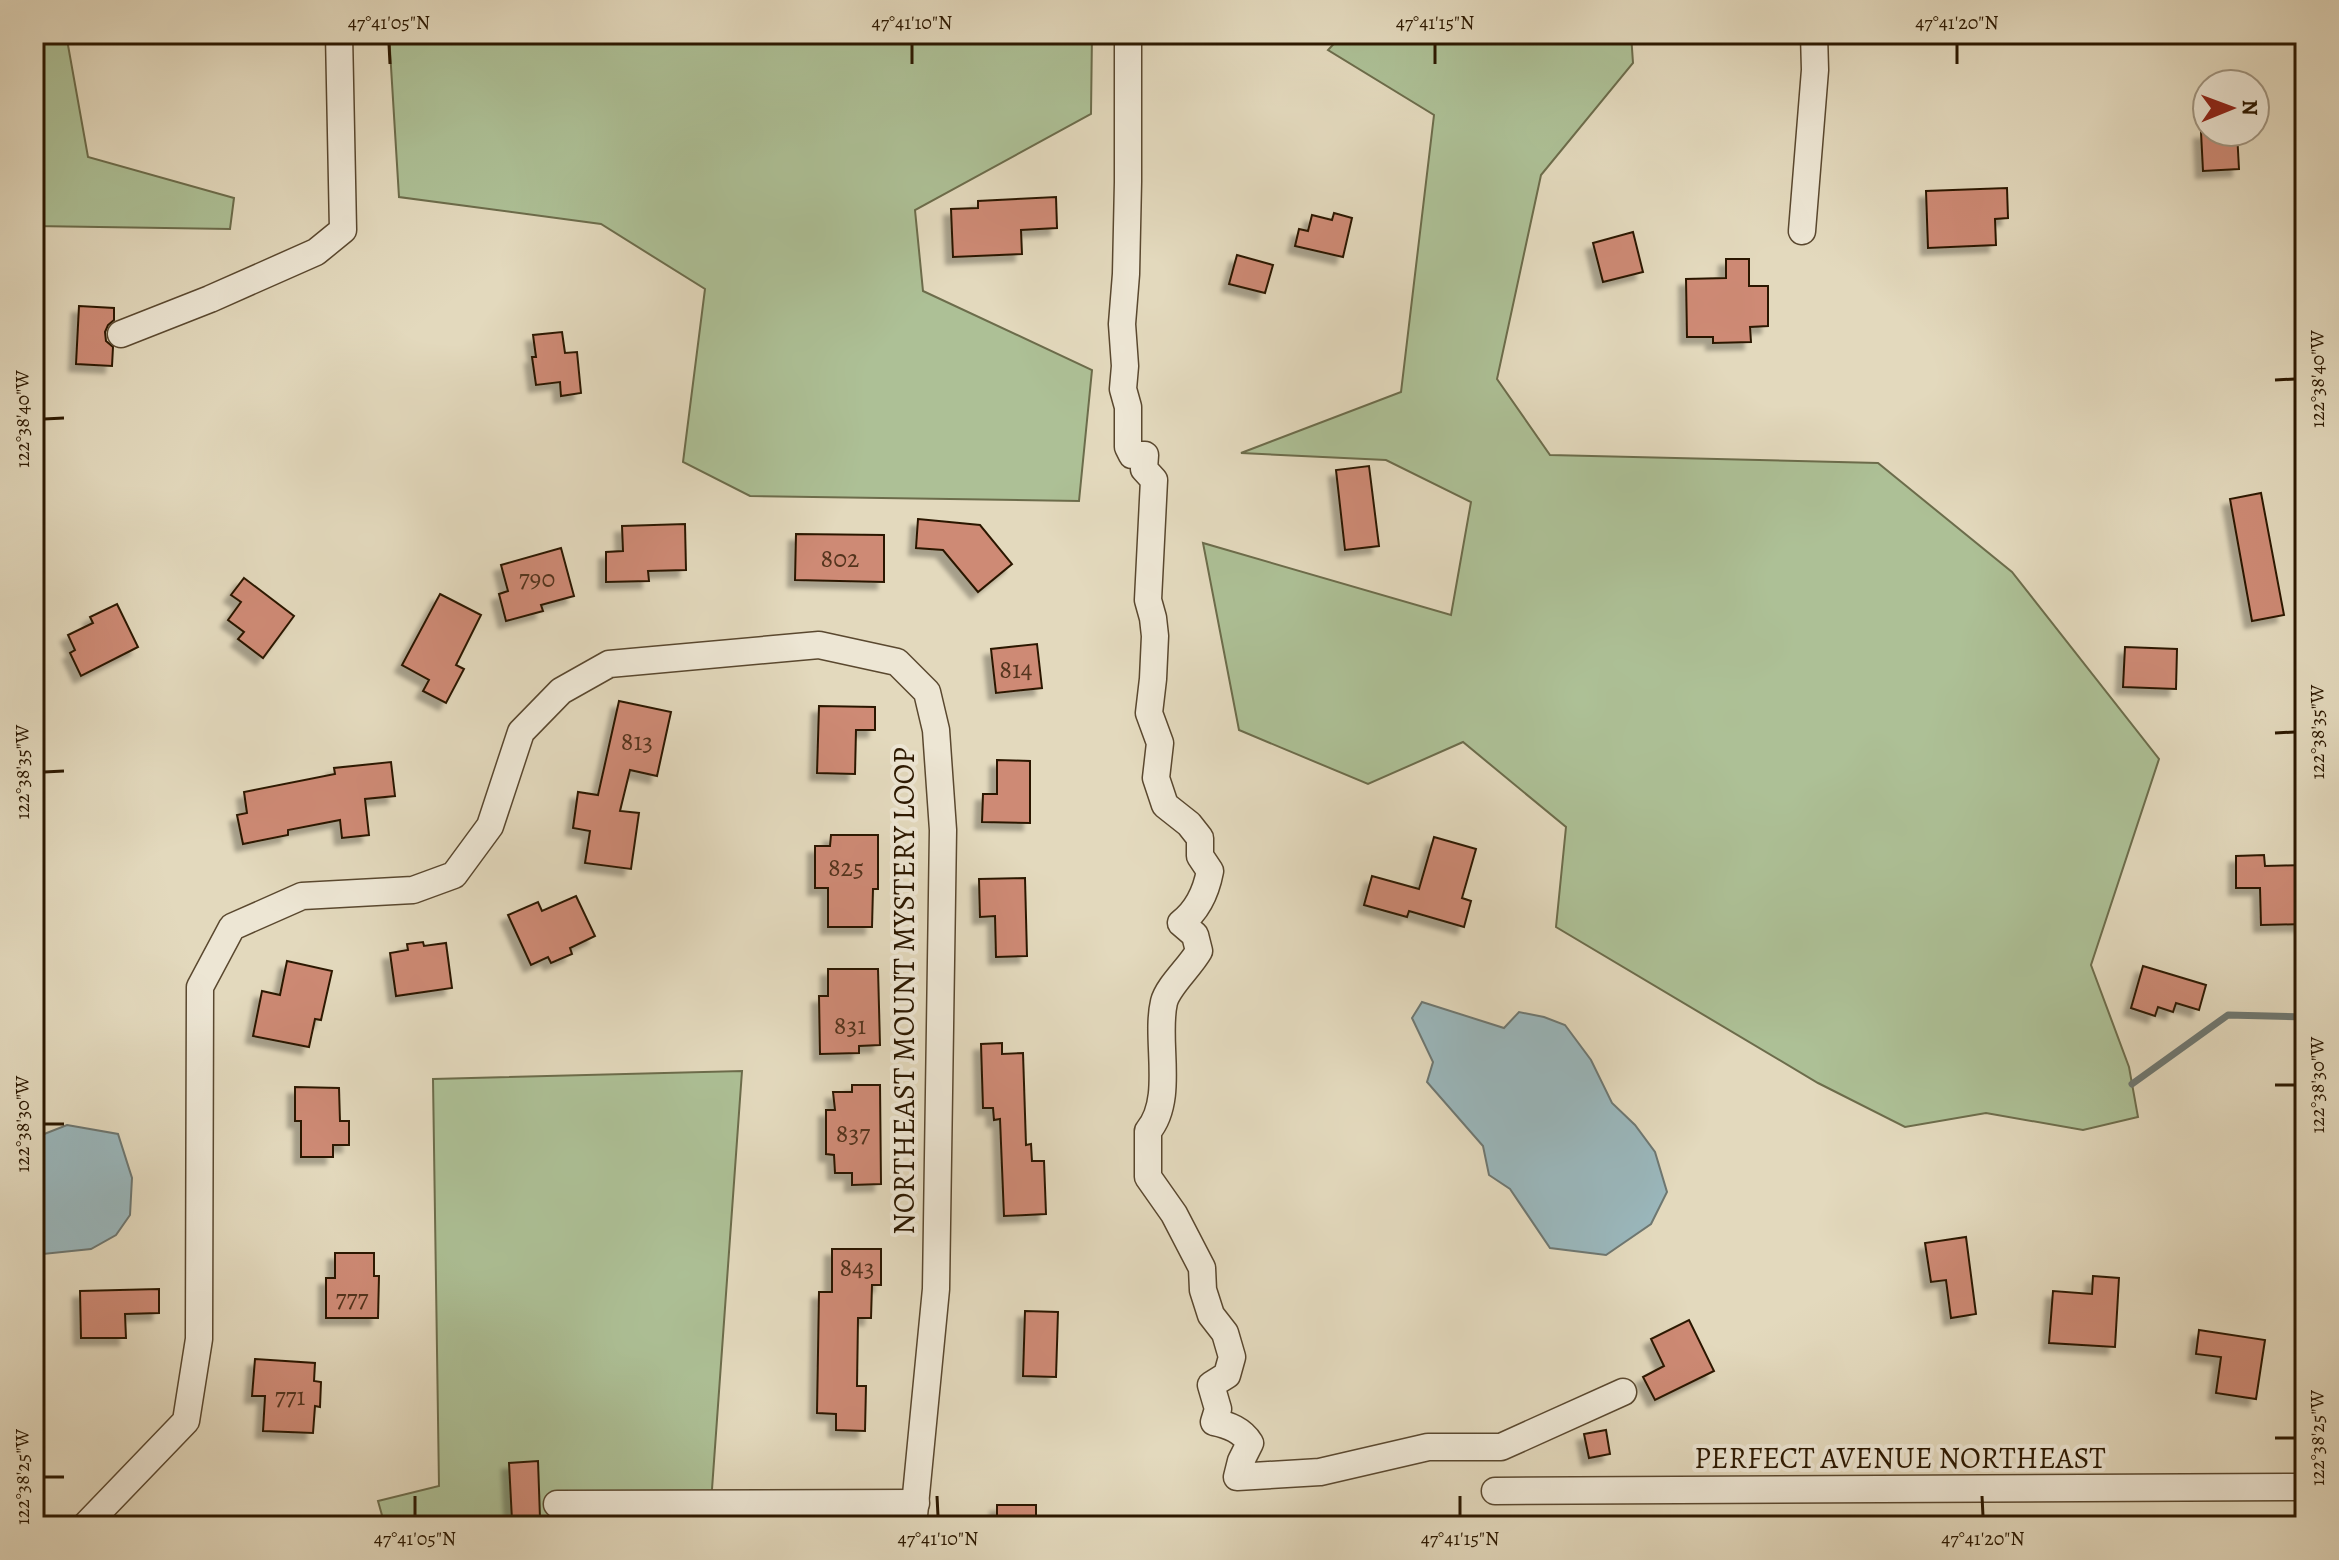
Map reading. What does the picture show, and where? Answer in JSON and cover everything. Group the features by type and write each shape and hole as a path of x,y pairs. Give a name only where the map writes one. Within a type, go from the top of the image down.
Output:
{"street":[{"path":"121,334 316,252 343,230 339,34"},
{"path":"1128,34 1123,389 1128,407 1128,447 1132,455 1145,455 1144,469 1154,480 1148,600 1155,636 1149,713 1160,743 1156,778 1165,805 1189,824 1200,838 1200,856 1210,871 1196,909 1181,923 1195,935 1199,951 1167,994 1163,1006 1163,1080 1158,1119 1148,1131 1148,1177 1174,1214 1202,1268 1203,1290 1211,1315 1225,1333 1232,1357 1227,1375 1211,1385 1218,1409 1214,1422 1245,1434 1250,1443 1237,1477 1320,1472 1428,1447 1501,1447 1623,1392"},
{"path":"1802,231 1815,70 1814,34"},
{"name":"NORTHEAST MOUNT MYSTERY LOOP","path":"85,1526 186,1421 199,1339 200,987 232,927 302,896 413,890 454,875 490,826 521,732 561,691 609,664 819,645 897,662 927,692 936,730 943,830 936,1289 914,1515"},
{"name":"PERFECT AVENUE NORTHEAST","path":"1495,1491 2305,1487"},
{"path":"557,1504 914,1515"}],"green space":[{"path":"34,34 66,34 88,157 234,198 230,229 34,226"},
{"path":"389,34 1092,34 1091,114 915,210 923,291 1092,370 1079,501 750,496 683,462 705,289 601,224 399,197"},
{"path":"1343,34 1631,34 1633,63 1541,175 1497,379 1550,455 1878,463 2012,572 2159,759 2091,965 2129,1067 2138,1117 2083,1130 1986,1113 1905,1127 1818,1083 1556,927 1566,827 1463,742 1368,784 1239,730 1203,543 1451,615 1471,502 1386,460 1241,453 1401,392 1434,115 1328,50"},
{"path":"742,1071 711,1503 706,1526 385,1526 378,1501 439,1486 433,1079"}],"water":[{"path":"1422,1002 1504,1028 1519,1012 1565,1025 1591,1060 1612,1103 1635,1125 1655,1152 1667,1192 1651,1224 1606,1255 1550,1248 1510,1189 1489,1175 1483,1146 1427,1082 1433,1062 1412,1018"},
{"path":"67,1125 118,1134 132,1178 130,1215 116,1235 91,1249 43,1254 34,1245 34,1138"}],"building":[{"path":"2202,148 2238,148 2239,169 2203,171"},
{"path":"2007,188 2008,218 1995,219 1996,245 1928,248 1926,191"},
{"path":"1056,197 1057,228 1021,230 1022,254 953,257 951,209 978,208 978,201"},
{"path":"1334,213 1352,218 1343,257 1295,246 1299,229 1308,231 1312,215 1332,220"},
{"path":"1633,232 1643,272 1603,282 1593,243"},
{"path":"1237,255 1273,265 1265,293 1229,284"},
{"path":"1726,259 1749,259 1749,286 1768,286 1768,326 1750,327 1751,342 1713,343 1713,337 1687,337 1686,279 1726,278"},
{"path":"79,306 114,308 114,320 105,332 106,341 113,347 112,366 76,364"},
{"path":"562,332 565,353 577,352 581,393 561,396 560,382 536,385 532,357 536,357 533,335"},
{"path":"1369,466 1379,546 1345,550 1336,470"},
{"path":"2261,493 2284,615 2252,621 2230,499"},
{"path":"918,519 980,525 1012,564 978,592 943,550 916,548"},
{"path":"685,524 686,570 648,571 649,581 606,582 606,552 623,551 622,526"},
{"path":"796,534 884,535 884,582 795,580"},
{"path":"561,548 574,596 541,605 543,611 506,621 499,594 508,591 501,565"},
{"path":"244,578 294,616 263,658 238,639 244,632 228,620 241,602 231,595"},
{"path":"440,594 481,615 456,665 464,669 446,703 423,691 429,680 402,665"},
{"path":"117,604 138,647 81,676 70,653 75,650 68,635 93,623 90,617"},
{"path":"1037,644 1042,688 996,693 991,649"},
{"path":"2125,647 2177,649 2176,689 2123,687"},
{"path":"619,701 671,712 657,776 630,770 620,811 639,813 631,869 585,863 590,831 573,828 578,792 598,795"},
{"path":"819,706 875,707 875,730 856,730 855,774 817,773"},
{"path":"997,760 1030,761 1030,823 982,822 983,794 997,794"},
{"path":"391,762 395,796 365,799 369,835 342,838 340,820 288,830 288,835 243,844 237,815 247,813 244,792 335,774 334,768"},
{"path":"831,835 878,835 878,889 873,889 872,927 828,927 828,888 815,888 815,846 830,846"},
{"path":"1434,837 1476,849 1462,898 1471,901 1464,927 1409,911 1407,917 1364,905 1372,876 1419,889"},
{"path":"2264,855 2265,866 2305,865 2305,924 2261,925 2260,888 2236,888 2236,856"},
{"path":"1025,878 1027,956 996,957 995,916 980,917 979,879"},
{"path":"576,896 595,936 570,948 572,954 551,963 548,957 531,965 508,915 538,902 542,911"},
{"path":"423,942 424,946 446,943 452,988 396,996 390,953 408,950 407,944"},
{"path":"287,961 332,971 321,1020 315,1019 309,1047 253,1036 262,991 280,995"},
{"path":"2143,966 2206,985 2199,1010 2176,1003 2173,1012 2158,1007 2155,1016 2131,1008"},
{"path":"828,969 878,969 880,1045 859,1046 859,1053 820,1054 819,996 828,996"},
{"path":"1002,1043 1002,1054 1023,1053 1026,1145 1031,1144 1032,1161 1044,1161 1046,1214 1004,1216 1000,1119 994,1120 993,1108 983,1108 981,1044"},
{"path":"852,1085 880,1085 881,1184 852,1185 852,1173 835,1173 834,1155 826,1154 826,1110 835,1110 833,1092 852,1092"},
{"path":"295,1087 339,1088 340,1121 349,1121 349,1145 333,1145 333,1157 301,1157 301,1121 295,1121"},
{"path":"1966,1237 1976,1314 1951,1318 1946,1280 1931,1282 1925,1243"},
{"path":"832,1249 881,1249 881,1285 872,1285 871,1318 858,1318 857,1386 866,1386 865,1431 836,1430 836,1414 817,1413 819,1292 832,1292"},
{"path":"335,1253 374,1253 374,1276 379,1276 378,1318 326,1318 326,1278 335,1278"},
{"path":"2093,1276 2119,1278 2115,1347 2049,1343 2053,1291 2092,1294"},
{"path":"159,1289 159,1313 125,1314 126,1338 81,1338 80,1291"},
{"path":"1025,1311 1058,1312 1056,1377 1023,1376"},
{"path":"1689,1320 1714,1371 1655,1400 1643,1377 1664,1366 1651,1339"},
{"path":"2199,1330 2265,1340 2256,1399 2216,1393 2221,1357 2196,1354"},
{"path":"255,1359 315,1363 314,1381 321,1382 320,1407 315,1406 313,1433 263,1431 265,1396 252,1396"},
{"path":"1606,1430 1610,1454 1589,1458 1584,1434"},
{"path":"538,1461 540,1518 512,1520 509,1463"},
{"path":"997,1505 1036,1505 1036,1526 997,1526"}],"waterway":[{"path":"2132,1084 2228,1015 2305,1017"}]}
